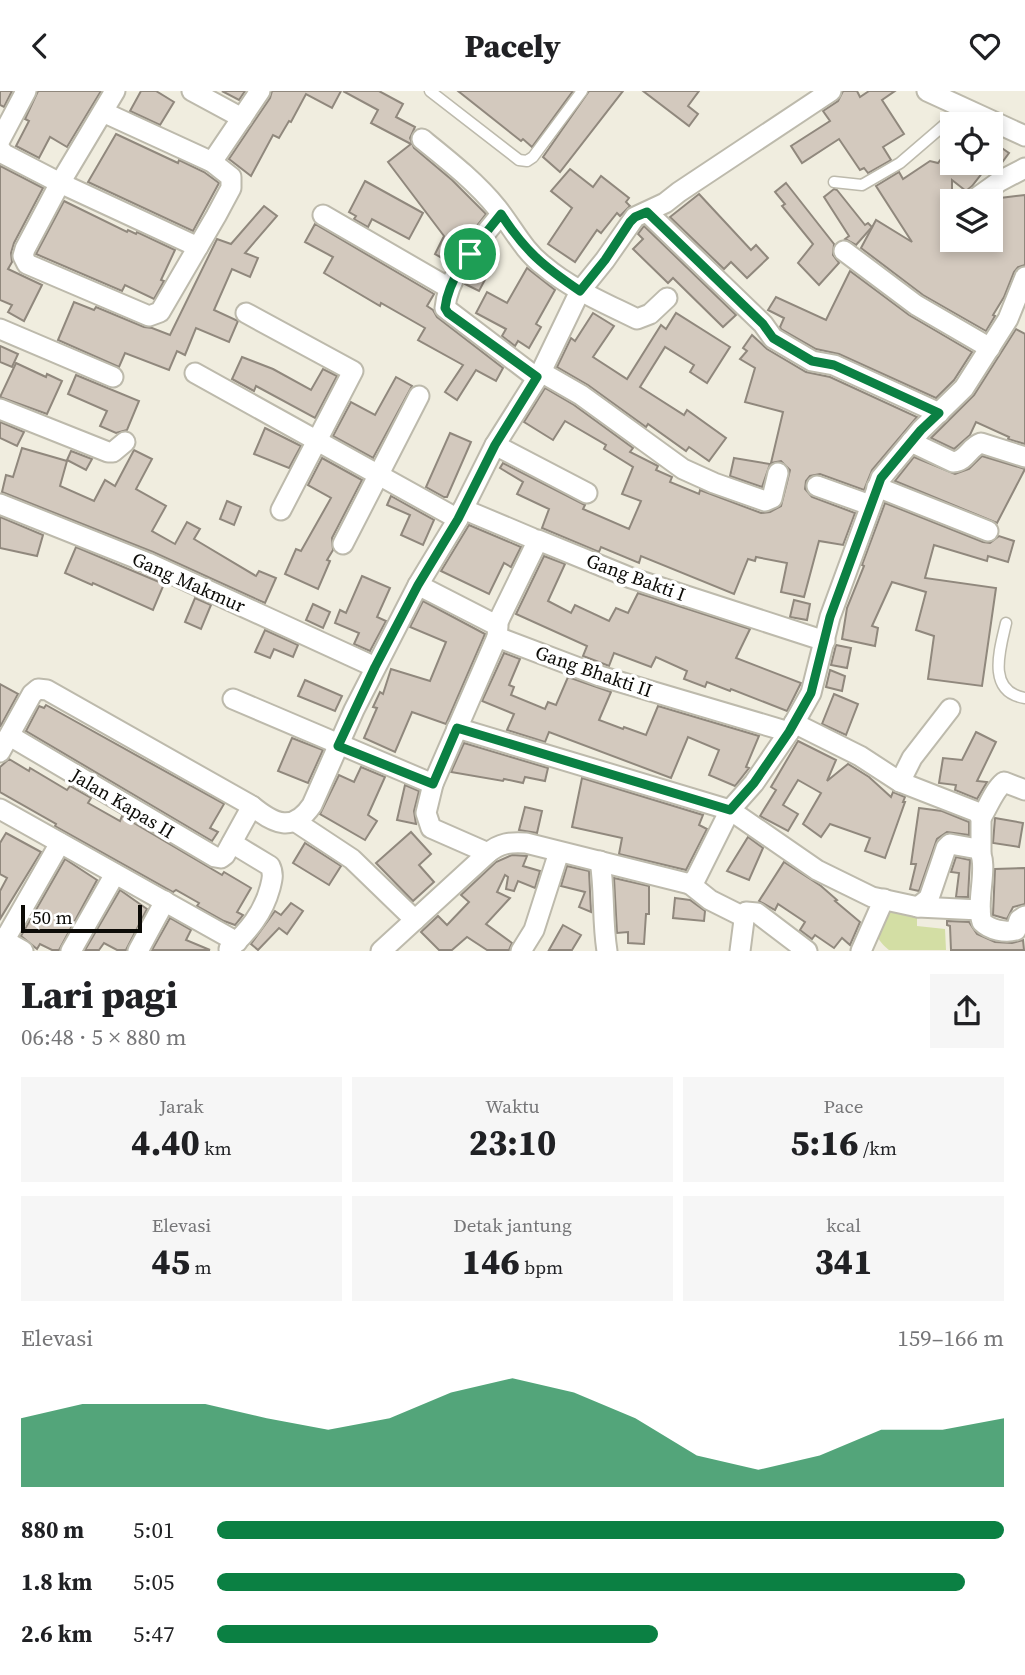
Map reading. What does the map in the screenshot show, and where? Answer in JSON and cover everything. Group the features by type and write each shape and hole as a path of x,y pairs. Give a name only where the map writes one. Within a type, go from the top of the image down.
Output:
{"street":[{"path":"0,140 26,91"},
{"path":"103,112 212,162 231,177 231,188 156,315 149,316 27,264 23,256 60,183 115,91"},
{"path":"192,91 242,118"},
{"path":"212,162 260,91"},
{"path":"296,822 305,816 312,805 375,667 418,585 461,514 495,445 539,375 580,291 630,222 635,217 665,204 831,91"},
{"path":"927,91 1025,135"},
{"path":"422,139 478,188 526,249 544,267 580,291 637,319 650,314 667,298"},
{"path":"0,149 4,154 60,183 198,247"},
{"path":"989,189 1025,169"},
{"path":"647,212 763,324 773,338 812,361 834,365 939,413"},
{"path":"501,214 470,254 449,288 445,308 448,313 539,375 600,408 683,469 747,496 769,501 778,473"},
{"path":"323,215 449,288"},
{"path":"844,251 916,305 990,348"},
{"path":"690,884 696,878 730,810 754,783 811,693 830,617 881,478 911,442 964,388 1008,319 1025,277"},
{"path":"246,313 352,369 352,374 281,510"},
{"path":"0,329 113,377"},
{"path":"195,373 379,476 461,514 532,538"},
{"path":"343,544 419,396"},
{"path":"0,409 108,452 113,452 125,442"},
{"path":"911,442 953,462 965,459 977,444 981,443 1025,457"},
{"path":"495,445 587,493"},
{"path":"817,485 874,496 988,531"},
{"name":"Gang Makmur","path":"0,504 148,562 375,667"},
{"name":"Gang Bakti I","path":"497,631 538,540 631,578 825,641"},
{"name":"Gang Bhakti II","path":"418,585 497,631 600,676 791,728 860,756 900,782 964,806 977,812 981,818"},
{"path":"488,853 431,828 426,813 433,784 497,631"},
{"path":"5,744 32,694 38,689 47,690 276,822 296,822 352,859 415,920"},
{"path":"233,699 338,746 433,784"},
{"path":"900,782 912,758 950,709"},
{"path":"457,728 730,810 817,870 872,897 918,907 980,910"},
{"name":"Jalan Kapas II","path":"5,744 215,857 225,855 232,843"},
{"path":"1025,790 1004,782 981,818 980,910 982,922 993,929 1016,930 1025,916"},
{"path":"2,815 60,843 165,901 232,946 258,918 266,905 273,872 270,866 232,843 252,806"},
{"path":"382,950 488,853 508,842 526,843 690,884 710,900 742,916 744,920 740,950"},
{"path":"23,950 2,942 60,843"},
{"path":"918,907 929,898 938,876 942,854 950,844 972,847 981,852"},
{"path":"521,950 534,930 559,852"},
{"path":"600,861 603,880 602,921 607,950"},
{"path":"71,950 115,874"},
{"path":"860,950 884,899"},
{"path":"138,950 165,901"},
{"path":"742,916 746,912 757,913 807,950"}],"lane":[{"path":"430,91 519,160 527,160 533,157 582,91"},
{"path":"834,182 862,185 870,181 900,163 964,108"},
{"path":"1006,623 998,674 1007,691 1025,698"}],"green space":[{"path":"881,908 913,910 917,926 945,929 946,950 889,950 879,940 876,931"}],"building":[{"path":"0,91 12,91 4,107 0,105"},
{"path":"38,91 101,91 67,147 50,137 39,158 16,146 29,121 25,119"},
{"path":"141,91 156,91 174,102 160,125 130,111"},
{"path":"222,91 245,91 239,100"},
{"path":"272,91 341,91 332,108 306,94 279,138 273,135 251,176 229,159"},
{"path":"343,91 379,91 403,104 396,117 415,127 410,138 414,148 486,214 449,262 435,254 444,236 388,162 411,144 371,123 378,110"},
{"path":"458,91 573,91 532,147"},
{"path":"589,91 623,91 560,172 543,157"},
{"path":"643,91 699,91 688,106 698,114 689,126"},
{"path":"843,91 857,91 860,97 869,91 895,91 882,100 904,134 883,147 891,160 868,173 864,168 860,170 839,139 802,163 791,146 830,121 823,111 838,101"},
{"path":"116,134 178,163 179,160 219,183 193,231 88,182"},
{"path":"1003,149 1009,153 1003,161"},
{"path":"940,160 940,175 981,175 968,189 963,189 952,180 952,189 940,189 940,252 1003,252 1003,198 1025,195 1025,265 1014,272 986,331 923,295 861,248 876,220 912,242 876,186 899,172 903,179 930,161 938,163"},
{"path":"0,166 43,188 14,243 12,262 8,269 42,285 24,321 8,312 12,305 0,300"},
{"path":"570,169 593,187 601,176 629,198 626,202 630,206 620,216 617,213 601,233 597,230 575,262 548,244 572,208 551,191"},
{"path":"365,181 423,213 409,239 372,219 368,227 354,219 356,216 349,212"},
{"path":"786,183 834,244 833,255 839,263 819,285 798,263 813,244 782,206 785,204 775,192"},
{"path":"834,189 865,225 868,223 872,227 856,245 845,239 849,236 824,197"},
{"path":"699,194 751,250 756,245 768,258 747,278 731,262 724,269 670,217"},
{"path":"64,201 127,232 137,232 175,250 161,280 164,281 154,299 125,285 122,291 36,254"},
{"path":"264,206 277,216 245,253 258,258 250,277 232,269 214,310 238,321 229,342 196,328 185,355 177,351 169,370 125,353 119,367 58,340 74,302 94,310 96,307 170,335 217,239 231,244"},
{"path":"315,224 434,294 427,306 437,317 503,368 496,381 476,370 457,400 445,392 463,365 418,340 425,328 381,303 380,306 324,273 333,257 305,242"},
{"path":"644,226 736,315 723,327 673,278 668,283 633,249 643,239 638,234"},
{"path":"527,268 555,290 536,324 541,327 529,348 518,341 515,346 502,336 506,329 476,313 487,292 507,303"},
{"path":"474,269 487,276 479,291 465,284"},
{"path":"850,271 909,315 972,352 954,380 936,398 839,354 816,349 781,329 784,318 768,310 776,297 826,320"},
{"path":"593,313 614,326 593,357 627,379 661,325 666,329 676,313 730,347 707,383 690,372 694,365 665,347 640,387 684,415 687,410 726,438 709,461 689,447 686,451 648,424 646,427 588,385 557,367 571,338 575,341"},
{"path":"1016,329 1025,334 1025,444 1008,439 1009,437 976,422 970,435 954,449 931,438 974,395"},
{"path":"752,335 767,349 806,372 830,377 917,417 872,470 864,490 820,474 810,476 806,481 805,489 812,497 855,513 843,545 819,541 804,597 781,592 787,563 756,557 755,561 748,559 734,594 641,556 639,563 601,547 599,552 542,528 549,509 517,494 523,482 500,468 503,463 585,505 583,509 629,529 641,501 622,494 633,467 604,449 606,445 565,421 553,440 524,422 545,388 574,405 633,448 630,452 658,466 656,470 672,477 670,482 699,494 700,490 761,513 781,506 790,470 781,461 771,463 783,412 745,402 755,368 740,359 747,351 743,348"},
{"path":"0,346 18,354 12,367 0,362"},
{"path":"242,357 273,369 311,390 323,369 337,376 315,418 256,386 254,391 232,379"},
{"path":"16,363 46,377 47,374 62,381 47,414 0,397"},
{"path":"76,375 139,401 127,430 116,433 100,426 107,411 68,394"},
{"path":"396,377 412,386 373,458 333,436 351,402 375,415"},
{"path":"0,422 24,432 17,446 0,438"},
{"path":"265,428 301,446 289,468 254,454"},
{"path":"450,433 471,442 447,497 444,497 426,487"},
{"path":"22,448 67,461 60,486 94,501 105,480 115,486 134,450 152,459 136,489 166,506 152,531 175,544 187,522 200,529 194,539 256,576 259,571 276,578 265,603 153,552 2,492 6,475 13,477"},
{"path":"71,451 92,459 86,470 67,460"},
{"path":"982,456 1025,469 997,523 895,481 914,457 955,474 969,469"},
{"path":"322,458 362,480 332,538 333,550 327,560 330,561 318,589 285,574 296,549 301,551 331,498 308,485"},
{"path":"734,458 770,464 762,487 730,476"},
{"path":"391,496 434,520 423,545 401,535 410,515 387,505"},
{"path":"227,501 241,507 234,525 220,519"},
{"path":"885,503 983,542 990,543 999,536 1014,541 1008,562 988,556 987,561 934,545 925,578 996,588 982,686 928,679 934,636 916,630 926,592 892,582 872,626 878,628 875,646 842,639 847,608"},
{"path":"0,517 43,535 37,556 0,548"},
{"path":"469,525 521,547 511,567 504,563 489,594 441,571"},
{"path":"76,547 164,584 153,610 65,573"},
{"path":"544,556 565,564 548,601 571,613 575,605 609,621 616,608 628,613 638,593 750,629 736,658 801,683 787,711 731,689 730,691 707,682 705,687 684,679 687,671 656,657 651,667 614,653 609,666 583,656 587,646 516,614"},
{"path":"362,576 390,588 377,617 386,621 370,651 354,644 359,633 335,623 340,610 346,613"},
{"path":"195,598 211,605 201,629 185,622"},
{"path":"794,600 810,604 807,620 790,617"},
{"path":"423,601 485,634 446,724 412,712 395,752 364,738 377,708 373,707 380,692 383,694 391,669 430,681 446,642 410,627"},
{"path":"313,604 330,612 323,628 306,620"},
{"path":"265,630 298,645 293,657 274,649 270,658 255,652"},
{"path":"836,645 851,648 847,668 831,665"},
{"path":"504,653 520,659 509,685 514,687 511,695 545,709 548,702 556,705 568,677 611,692 599,720 623,729 624,727 646,735 658,706 759,736 746,767 749,768 735,786 709,775 719,750 688,737 671,778 549,732 545,742 507,730 514,714 482,701"},
{"path":"830,670 845,676 842,691 826,687"},
{"path":"305,680 342,696 335,711 298,696"},
{"path":"0,684 18,694 0,727"},
{"path":"834,694 858,704 846,735 822,724"},
{"path":"46,705 224,804 210,828 218,832 212,841 26,731 39,706 44,708"},
{"path":"976,732 996,742 977,781 987,782 977,799 955,790 956,785 939,783 943,758 962,760"},
{"path":"292,738 323,750 308,783 278,771"},
{"path":"798,741 836,760 827,781 848,764 869,777 891,797 893,792 905,797 885,858 865,851 870,838 830,824 821,837 803,824 821,793 798,780 783,805 798,814 788,831 760,816 776,790 771,787"},
{"path":"464,743 548,768 545,781 525,777 523,783 451,772"},
{"path":"9,759 67,790 70,786 91,798 88,803 120,821 122,816 222,875 224,872 251,888 237,912 243,915 235,925 224,921 197,906 199,903 176,890 173,892 0,792 0,767"},
{"path":"361,767 385,777 368,815 377,821 365,840 320,814 339,775 354,782"},
{"path":"582,778 703,815 699,825 707,829 686,870 619,854 622,838 572,827"},
{"path":"405,785 419,791 414,811 416,824 397,820"},
{"path":"525,807 542,811 537,833 519,830"},
{"path":"919,808 942,811 969,822 969,835 947,832 937,839 919,891 910,889 916,864 911,864"},
{"path":"995,818 1023,823 1019,847 993,843"},
{"path":"411,832 431,854 419,865 434,882 413,901 376,863"},
{"path":"6,833 41,852 0,919 0,891 7,878 0,874 0,843"},
{"path":"748,837 763,848 749,880 727,871"},
{"path":"305,843 341,866 329,885 293,863"},
{"path":"512,855 527,856 523,866 540,871 535,888 518,881 514,891 506,889 508,877 505,875 497,892 510,898 486,924 512,943 509,950 487,950 467,937 452,950 439,950 421,932 438,916 447,925 469,902 461,895 496,862"},
{"path":"956,857 970,860 968,897 956,897 959,873 951,872"},
{"path":"65,859 97,880 59,950 52,950 40,944 37,949 21,936"},
{"path":"784,862 821,886 860,922 850,945 842,938 834,948 815,935 812,939 800,930 805,922 778,904 775,910 759,901"},
{"path":"567,866 589,871 591,912 579,907 585,892 561,886"},
{"path":"1025,868 1025,904 1013,907 1007,919 993,915 995,869"},
{"path":"614,878 649,886 649,914 646,914 644,944 628,943 628,932 617,933"},
{"path":"120,890 147,909 126,950 117,950 104,943 99,950 85,950"},
{"path":"675,898 690,900 705,911 704,921 673,918"},
{"path":"291,903 303,911 287,934 279,928 258,950 251,944 275,911 281,915"},
{"path":"170,918 191,930 186,940 210,950 152,950"},
{"path":"947,921 969,922 977,934 995,942 1012,943 1023,940 1024,950 951,950 950,926"},
{"path":"563,925 581,935 572,950 549,950"}],"route":[{"path":"647,212 763,324 773,338 812,361 834,365 939,413 921,430 881,478 830,617 811,693 789,732 754,783 730,810 457,728 433,784 338,746 354,709 418,585 458,519 495,445 537,377 448,313 445,308 449,288 470,254 501,214 526,249 544,267 580,291 630,222 647,212"}]}
